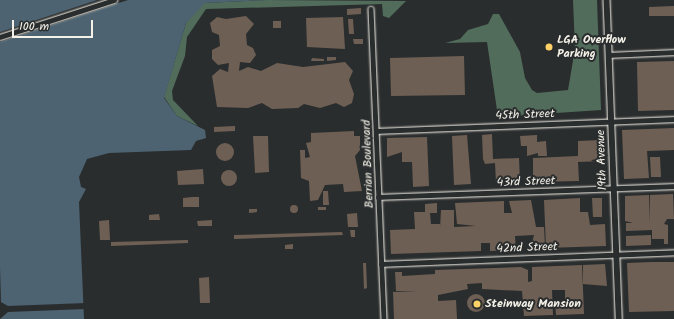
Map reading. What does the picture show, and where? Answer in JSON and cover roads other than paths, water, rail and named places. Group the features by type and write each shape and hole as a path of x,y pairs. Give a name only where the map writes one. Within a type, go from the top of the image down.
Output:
{"street":[{"path":"0,38 114,0"},
{"name":"19th Avenue","path":"607,0 619,319"},
{"name":"Berrian Boulevard","path":"371,8 384,319"},
{"path":"609,55 674,52"},
{"name":"45th Street","path":"377,131 674,119"},
{"name":"43rd Street","path":"378,197 674,186"},
{"name":"42nd Street","path":"381,264 674,252"}],"water":[{"path":"0,0 267,0 205,3 186,23 164,98 177,116 205,130 206,138 196,141 191,150 109,153 87,159 79,177 81,187 86,189 79,202 84,319 0,319"}],"place":[{"name":"LGA Overflow Parking","path":"549,47"},
{"name":"Steinway Mansion","path":"477,304"}]}
